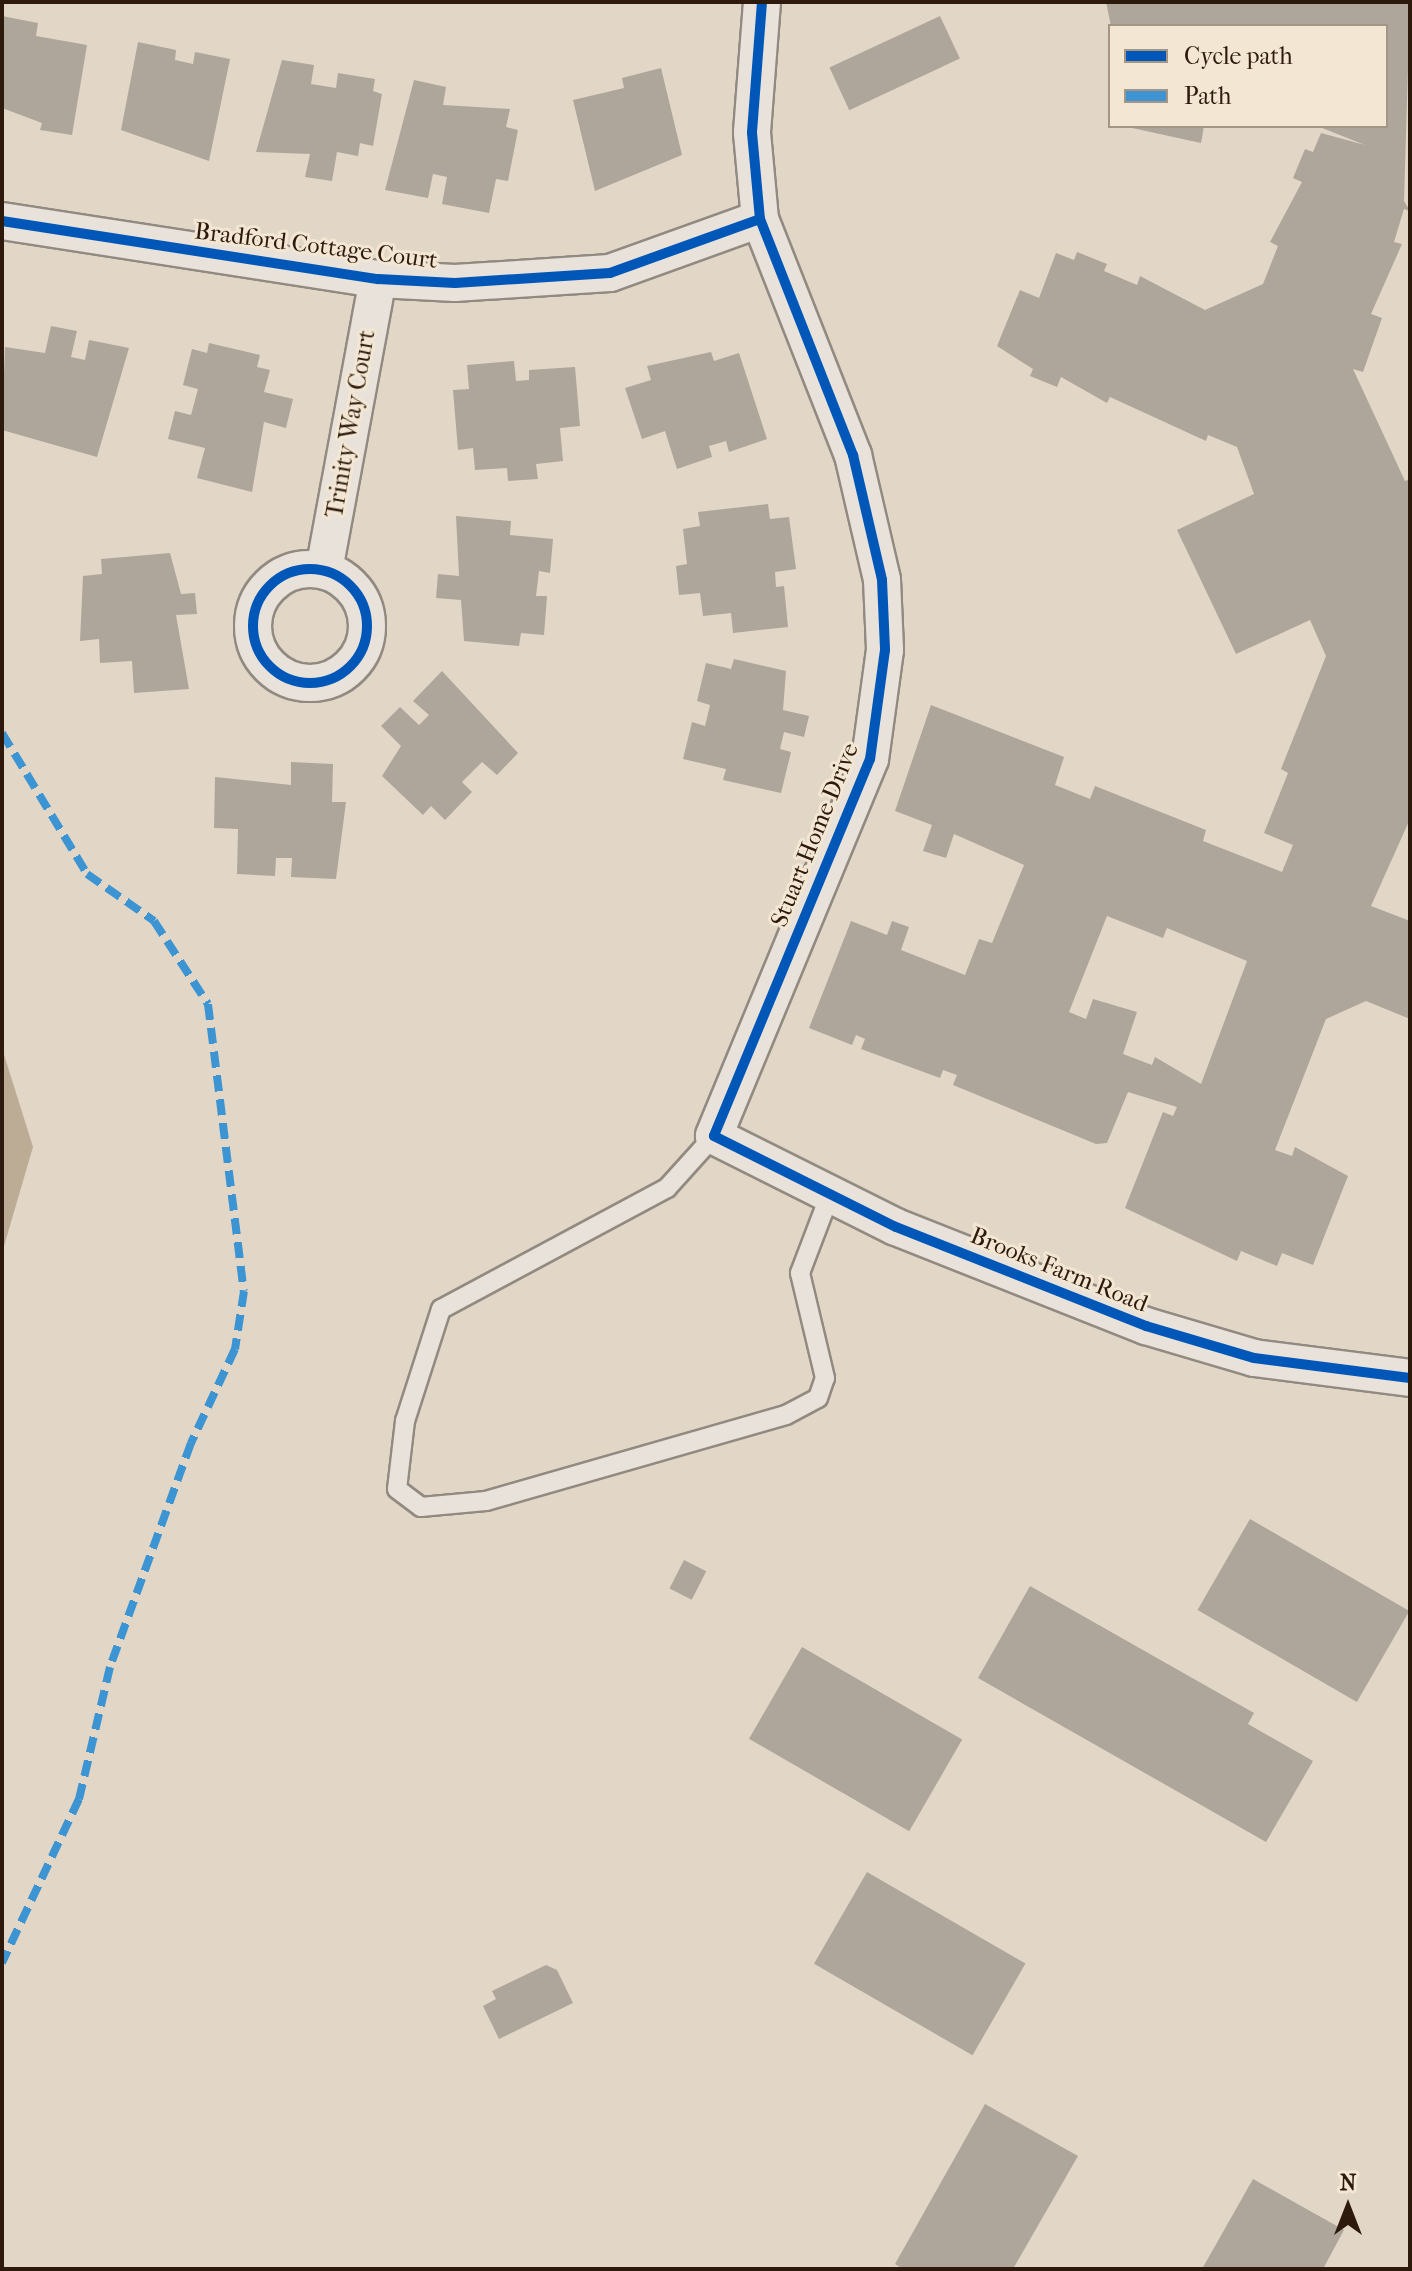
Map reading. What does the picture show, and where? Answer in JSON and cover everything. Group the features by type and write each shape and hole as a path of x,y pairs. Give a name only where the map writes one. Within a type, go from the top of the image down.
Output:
{"street":[{"name":"Stuart Home Drive","path":"714,1136 870,759 885,650 882,580 853,455 760,219 752,133 762,2"},
{"name":"Bradford Cottage Court","path":"2,221 378,279 482,282 610,273 760,219"},
{"name":"Trinity Way Court","path":"324,570 378,279"},
{"name":"Brooks Farm Road","path":"714,1136 829,1197 1146,1326 1254,1358 1410,1378"}],"lane":[{"path":"714,1136 667,1188 441,1309 405,1421 397,1489 421,1507 486,1501 786,1415 818,1398 825,1378 800,1273 829,1197"}],"shaded area":[{"path":"2,1048 33,1147 2,1253"}],"building":[{"path":"1106,2 1410,2 1404,201 1410,211 1404,209 1394,242 1402,244 1371,314 1382,318 1363,372 1353,369 1405,481 1410,479 1410,819 1371,906 1410,921 1410,1019 1366,1001 1326,1019 1275,1150 1292,1156 1295,1147 1348,1176 1313,1265 1282,1253 1277,1266 1241,1251 1237,1261 1125,1208 1163,1112 1173,1116 1177,1107 1128,1092 1107,1143 1096,1144 953,1085 957,1075 943,1070 940,1078 861,1049 865,1039 856,1035 852,1045 809,1028 851,921 887,935 892,921 909,927 901,950 965,975 979,939 992,943 1024,865 954,834 946,858 923,851 932,825 895,811 931,705 1064,757 1055,785 1090,799 1095,786 1206,830 1203,841 1282,872 1293,845 1264,833 1288,773 1281,769 1326,656 1310,620 1236,654 1177,530 1254,494 1237,447 1208,435 1206,441 1110,397 1107,403 1061,377 1057,387 1030,376 1033,369 997,346 1020,290 1039,298 1056,253 1074,260 1077,252 1107,264 1104,271 1137,285 1140,276 1205,310 1263,284 1278,246 1270,242 1302,182 1293,178 1305,149 1313,152 1321,133 1365,145 1322,128 1388,128 1388,24 1111,24","holes":["1107,916 1163,938 1167,928 1247,961 1201,1084 1155,1057 1152,1065 1123,1054 1137,1012 1093,999 1086,1019 1069,1012"]},
{"path":"2,16 38,23 36,36 87,45 72,135 40,130 42,123 2,108"},
{"path":"940,16 960,59 849,110 829,68"},
{"path":"138,42 176,50 175,60 193,64 195,52 230,59 209,161 121,130"},
{"path":"282,60 314,65 311,84 336,88 338,73 375,79 373,91 382,94 373,146 360,143 358,156 337,152 332,181 305,177 310,154 256,152"},
{"path":"661,68 682,155 595,191 573,100 624,88 622,78"},
{"path":"414,80 446,87 443,105 510,109 506,127 518,130 508,181 496,179 489,213 442,204 447,177 433,174 428,198 385,190"},
{"path":"1132,128 1204,128 1201,143"},
{"path":"51,326 77,331 71,357 85,360 89,340 129,348 97,457 2,430 5,347 45,353"},
{"path":"209,343 260,355 257,367 270,370 264,392 293,399 286,428 264,422 252,492 197,478 205,448 168,439 175,411 191,415 198,389 183,385 192,349 207,353"},
{"path":"711,352 714,361 739,353 767,439 729,452 726,441 709,446 712,457 677,469 665,431 642,439 625,388 651,380 647,366"},
{"path":"514,361 516,381 529,380 529,370 575,367 580,426 560,428 563,461 536,464 538,479 508,481 507,468 475,470 473,448 458,450 453,390 469,389 467,365"},
{"path":"768,504 770,519 789,517 796,569 775,572 776,587 784,586 788,627 733,633 731,613 703,616 700,593 679,595 676,566 687,564 683,529 700,526 698,512"},
{"path":"456,516 511,521 510,535 553,539 550,573 539,571 536,596 547,596 544,635 521,633 519,646 464,641 461,600 436,598 438,574 459,576"},
{"path":"170,553 181,594 195,593 197,614 176,615 189,689 134,693 132,661 100,663 99,639 80,641 83,576 102,574 101,559"},
{"path":"734,659 786,671 783,710 809,716 804,737 784,732 780,749 791,752 781,793 723,780 726,769 683,759 692,722 705,726 710,705 697,701 706,663 731,669"},
{"path":"442,671 518,753 497,775 482,762 462,782 472,792 445,820 431,806 423,815 382,776 401,746 381,726 400,707 419,725 429,715 413,701"},
{"path":"291,762 333,764 332,802 346,802 336,879 291,877 292,858 276,858 275,876 237,874 238,829 214,828 215,777 291,785"},
{"path":"1250,1519 1409,1611 1357,1702 1198,1610"},
{"path":"684,1560 706,1571 692,1600 669,1589"},
{"path":"1030,1586 1254,1713 1248,1724 1313,1761 1266,1842 978,1678"},
{"path":"802,1647 962,1740 909,1831 749,1739"},
{"path":"867,1872 1025,1964 972,2055 814,1964"},
{"path":"546,1965 557,1970 573,2003 499,2039 483,2006 496,1999 492,1991"},
{"path":"985,2104 1078,2156 1013,2269 903,2269 895,2264"},
{"path":"1253,2179 1344,2230 1323,2269 1202,2269"}],"marked path":[{"path":"2,733 87,874 154,921 208,1004 244,1291 235,1349 191,1443 110,1667 79,1799 2,1963"}],"cycle path":[{"path":"762,2 752,133 760,219 853,455 882,580 885,650 870,759 714,1136 896,1227 1146,1326 1254,1358 1410,1378"},
{"path":"2,221 378,279 455,283 610,273 760,219"},
{"path":"310,569 342,578 358,594 367,626 358,658 342,674 310,683 278,674 262,658 253,626 262,594 278,578 310,569"}]}
